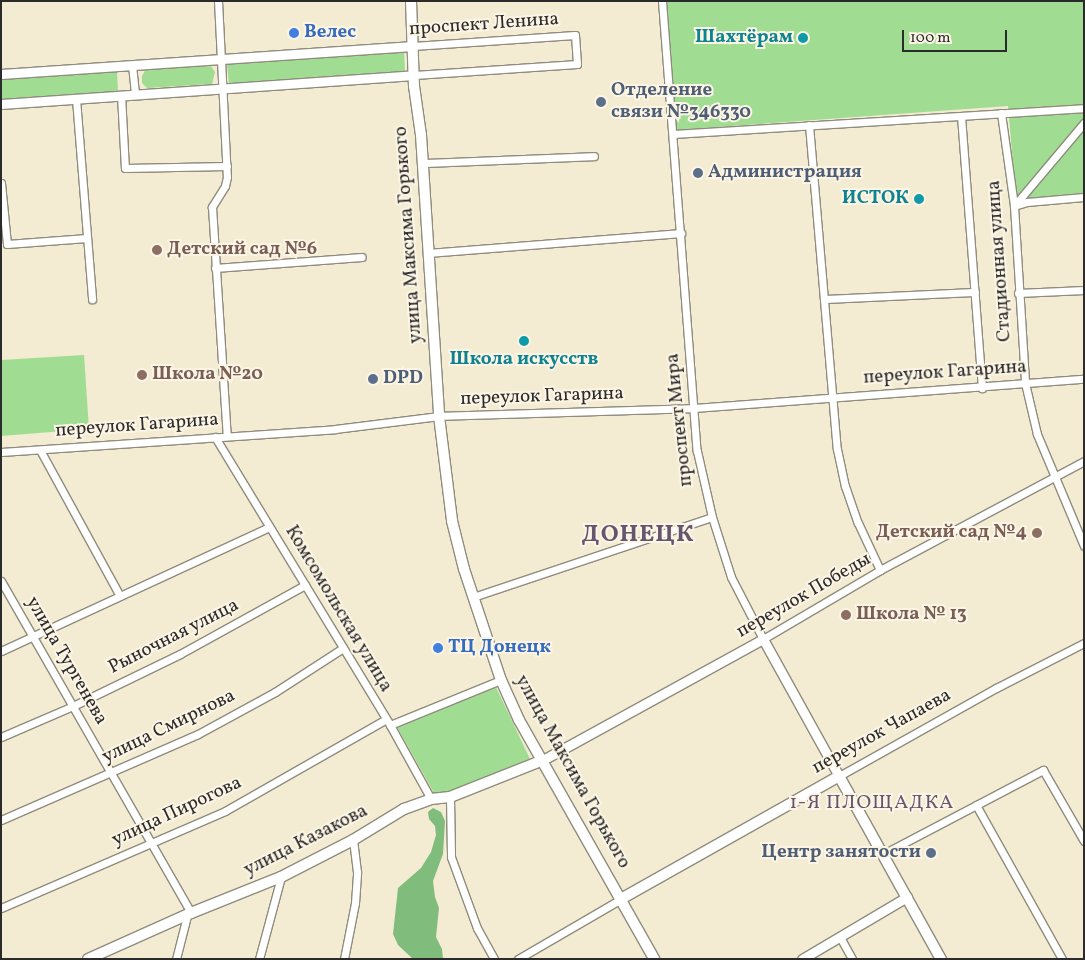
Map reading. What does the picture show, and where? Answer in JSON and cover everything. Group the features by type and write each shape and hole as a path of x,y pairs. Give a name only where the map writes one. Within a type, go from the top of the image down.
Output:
{"main road":[{"name":"улица Максима Горького","path":"411,1 414,75 423,162 439,416 452,521 473,597 501,680 541,762 654,959"},
{"name":"улица Казакова","path":"88,959 189,914 281,877 353,840 404,810 431,799 450,797 541,762"},
{"name":"проспект Мира","path":"839,776 941,959"},
{"name":"переулок Чапаева","path":"621,899 839,776"}],"street":[{"path":"218,1 227,166 226,186 212,207 227,436"},
{"name":"проспект Мира","path":"662,1 698,451 712,517 731,577 839,776"},
{"name":"проспект Ленина","path":"1,74 576,35 577,64 1,104"},
{"path":"132,65 135,94"},
{"path":"121,96 125,168 227,166"},
{"path":"76,99 92,299"},
{"path":"673,134 1084,108"},
{"name":"Стадионная улица","path":"1001,113 1014,206 1018,293 1026,383 1037,434 1053,478 1084,546"},
{"path":"962,116 982,388"},
{"path":"1014,206 1084,123"},
{"path":"809,125 837,448 845,486 858,523 880,570"},
{"path":"423,162 594,156"},
{"path":"1,183 7,244 87,238"},
{"path":"1014,206 1027,202 1084,197"},
{"path":"428,253 680,233"},
{"path":"215,268 362,257"},
{"path":"1018,293 1084,290"},
{"path":"824,299 975,292"},
{"name":"переулок Гагарина","path":"1,452 335,429 439,416 694,408 1084,379"},
{"name":"Комсомольская улица","path":"215,437 388,722 431,799"},
{"path":"40,450 120,596"},
{"name":"переулок Победы","path":"541,762 763,639 880,570 1084,461"},
{"path":"473,597 712,517"},
{"path":"1,651 269,527"},
{"name":"улица Тургенева","path":"1,581 112,773 189,914"},
{"name":"Рыночная улица","path":"1,737 73,706 180,654 305,585"},
{"name":"переулок Чапаева","path":"839,776 996,688 1084,643"},
{"name":"улица Смирнова","path":"1,820 198,734 275,692 343,648"},
{"name":"улица Пирогова","path":"1,908 225,811 388,722 501,680"},
{"path":"883,854 1043,770 1084,841"},
{"path":"450,797 451,858 477,928 494,959"},
{"path":"976,805 1062,959"},
{"path":"344,959 355,903 357,872 353,840"},
{"path":"259,959 281,877"},
{"path":"802,959 907,898"},
{"name":"переулок Чапаева","path":"518,959 621,899"},
{"path":"176,959 189,914"},
{"path":"840,937 852,959"}],"green space":[{"path":"667,1 1084,1 1084,194 1016,199 1008,106 676,130"},
{"path":"404,49 405,72 229,85 227,63"},
{"path":"211,66 215,72 212,84 147,88 142,83 142,76 146,69"},
{"path":"117,71 118,93 1,100 1,79"},
{"path":"84,355 89,429 1,436 1,360"},
{"path":"495,685 530,759 443,795 434,793 396,725"},
{"path":"433,808 441,812 445,821 443,854 433,881 435,897 439,908 436,937 442,949 443,959 413,959 398,945 393,934 398,888 421,868 431,852 436,835 435,826 429,819 428,812"}],"place":[{"name":"Велес","path":"294,33"},
{"name":"Шахтёрам","path":"803,38"},
{"name":"Отделение связи №346330","path":"601,102"},
{"name":"Администрация","path":"698,173"},
{"name":"ИСТОК","path":"919,199"},
{"name":"Детский сад №6","path":"157,250"},
{"name":"Школа искусств","path":"524,341"},
{"name":"Школа №20","path":"142,375"},
{"name":"DPD","path":"373,379"},
{"name":"Детский сад №4","path":"1037,533"},
{"name":"Школа № 13","path":"846,615"},
{"name":"ТЦ Донецк","path":"438,648"},
{"name":"Центр занятости","path":"931,853"}],"district":[{"name":"ДОНЕЦК","path":"638,536"},
{"name":"1-Я ПЛОЩАДКА","path":"872,803"}]}
